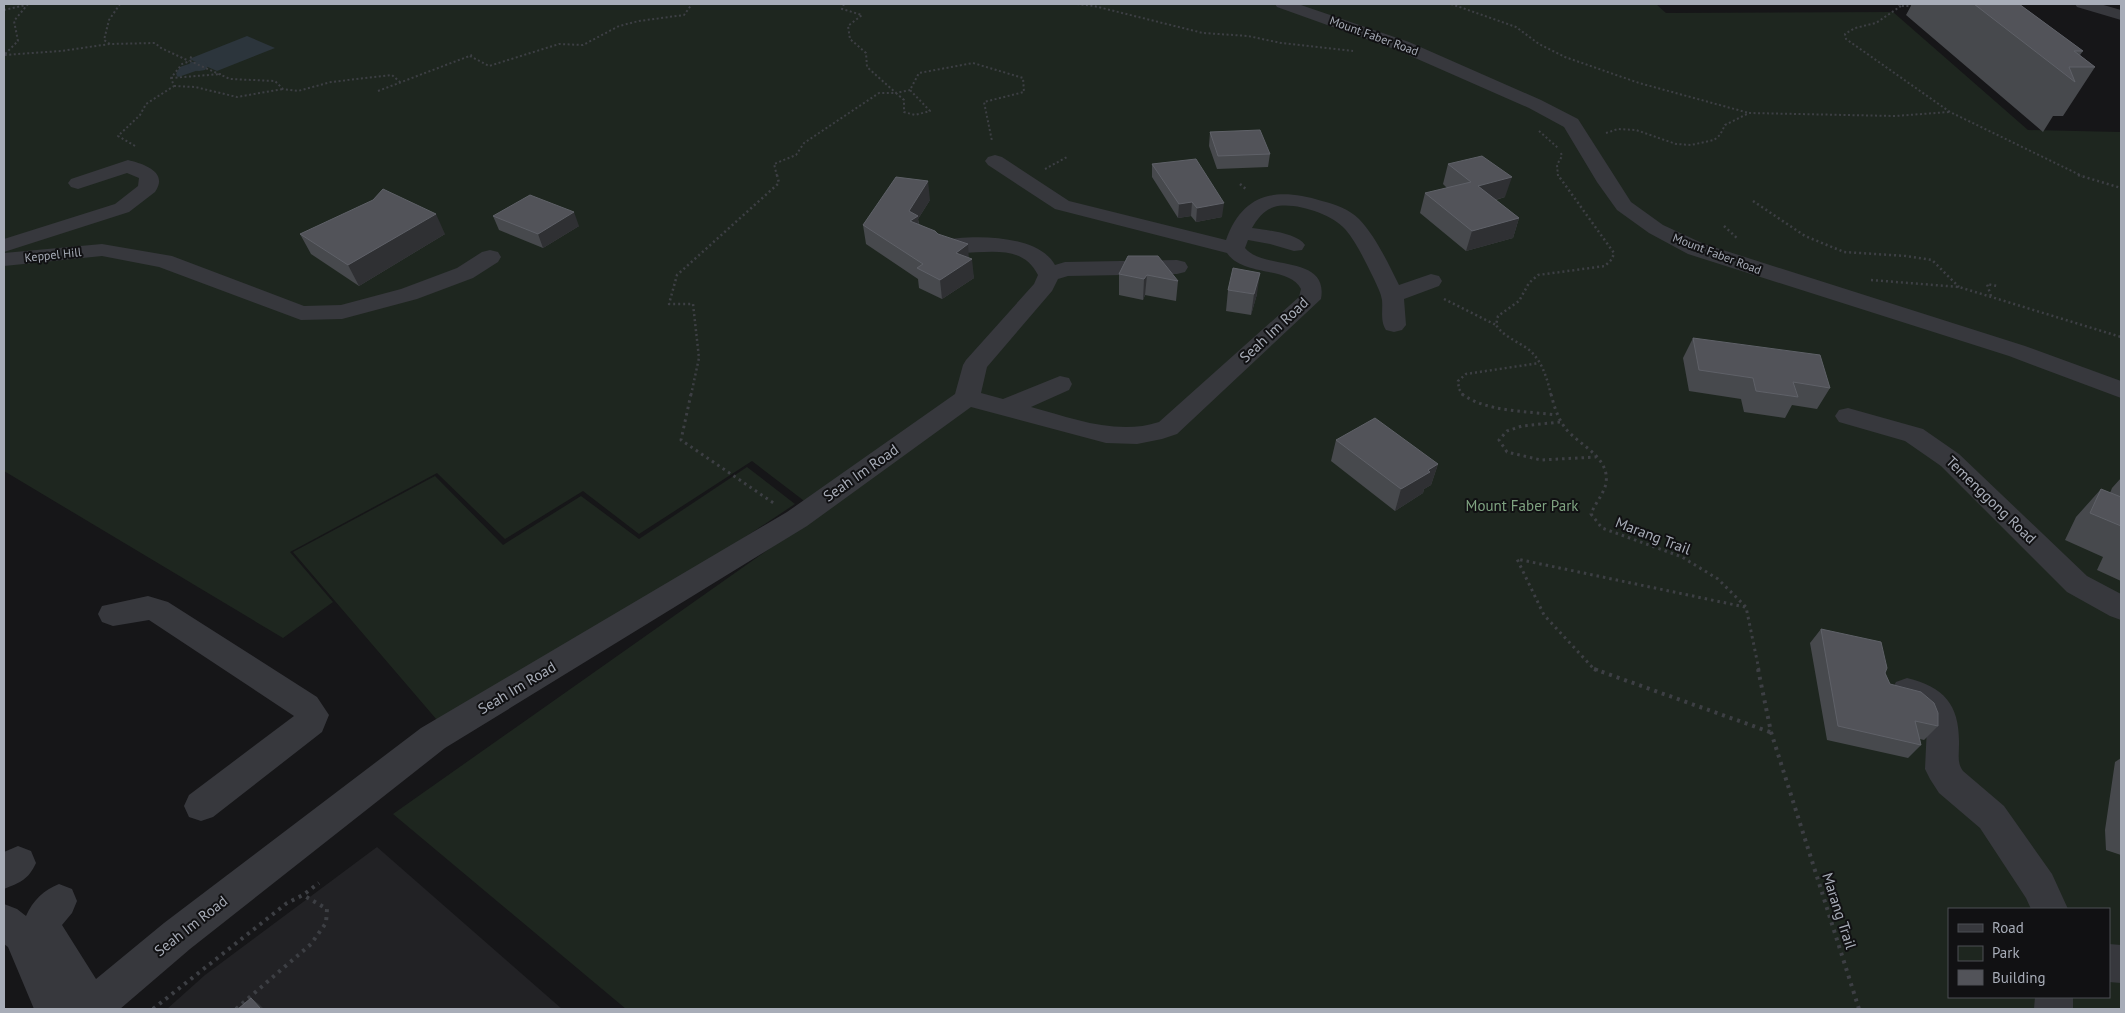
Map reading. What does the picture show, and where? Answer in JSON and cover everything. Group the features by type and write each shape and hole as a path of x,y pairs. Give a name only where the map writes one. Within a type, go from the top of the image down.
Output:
{"street":[{"name":"Mount Faber Road","path":"1283,4 1403,46 1535,104 1571,123 1624,206 1656,229 1696,249 2016,352 2121,390"},
{"path":"2083,4 2121,15"},
{"path":"995,161 1062,205 1220,246 1236,240 1274,238 1294,245"},
{"path":"4,246 122,208 148,188 149,174 128,166 78,183"},
{"path":"1236,240 1256,207 1272,200 1294,199 1323,207 1339,214 1352,224 1400,292 1394,325"},
{"name":"Seah Im Road","path":"79,1009 433,738 797,519 968,398 1107,436 1132,437 1153,434 1168,428 1310,299 1312,293 1308,281 1293,271 1254,263 1237,254 1236,240"},
{"path":"948,246 1009,246 1026,251 1040,258 1045,264 1049,276"},
{"name":"Keppel Hill","path":"4,260 102,250 164,261 301,313 342,312 409,294 465,273 490,257"},
{"path":"968,398 975,365 1044,286 1049,276 1065,269 1177,267"},
{"path":"1400,292 1431,281"},
{"path":"1006,408 1060,384"},
{"name":"Temenggong Road","path":"1848,416 1914,435 1950,460 2077,584 2121,608"},
{"path":"113,614 148,608 157,610 306,707 313,715 311,722 201,806"},
{"path":"1891,686 1919,694 1936,708 1943,726 1942,769 1952,782 1992,817 2039,886 2050,908"},
{"path":"59,901 43,919 42,928 79,1009"},
{"path":"4,922 22,935 43,988 79,1009"}],"path":[{"path":"27,4 14,21 18,41 4,55 60,51 110,44 155,43 161,48 230,79 274,81 283,88"},
{"path":"4,10 27,4"},
{"path":"110,44 104,40 105,33 114,9 120,4"},
{"path":"378,91 471,56 489,66 559,44 583,45 619,26 639,21 684,15 692,4 698,4"},
{"path":"844,4 842,9 862,15 848,26 850,39 866,52 867,68 904,100 904,112 915,115 930,111 910,90"},
{"path":"1077,4 1094,6 1203,33 1248,36 1281,43 1355,51"},
{"path":"1451,4 1516,27 1539,44 1565,57 1639,83 1749,113 1894,116 1950,112"},
{"path":"1921,6 1901,6 1876,22 1848,30 1845,34 1846,39 1950,112 2073,173 2121,188"},
{"path":"190,57 194,59"},
{"path":"171,78 182,64 190,61"},
{"path":"910,90 919,73 973,63 1023,78 1024,92 984,102 995,161"},
{"path":"171,78 183,74 212,77 222,74"},
{"path":"139,169 144,154 118,136 140,115 146,104 174,86 195,87 237,97 283,88 298,91 331,82 386,75 392,75 401,83"},
{"path":"171,78 174,86"},
{"path":"797,519 681,440 699,358 693,304 669,304 677,275 779,183 774,164 796,155 804,143 879,93 896,93 910,90"},
{"path":"1606,133 1627,129 1636,130 1676,144 1704,144 1720,135 1725,125 1749,113"},
{"path":"1496,325 1498,316 1514,306 1522,296 1525,286 1538,275 1605,266 1612,262 1615,256 1614,250 1558,176 1557,164 1562,156 1558,148 1537,128"},
{"path":"1753,201 1805,236 1844,252 1906,256 1932,260 1959,287 2121,337"},
{"path":"1991,296 1987,284 1997,286"},
{"name":"Marang Trail","path":"1400,292 1451,301 1496,325 1503,334 1522,345 1532,354 1548,378 1551,402 1556,415 1567,431 1596,457 1604,468 1606,480 1591,514 1597,524 1608,531 1622,534 1643,544 1682,557 1718,580 1746,607 1771,732 1859,1009"},
{"path":"1539,364 1466,374 1458,381 1458,386 1463,395 1476,402 1556,415"},
{"path":"1561,422 1522,426 1507,431 1499,440 1507,452 1541,460 1596,457"},
{"path":"1746,607 1517,559 1544,615 1593,668 1771,732"},
{"path":"153,1009 287,903 319,883"},
{"path":"236,1009 311,944 326,924 327,909 303,894"}],"shaded area":[{"path":"247,36 275,48 217,71 189,59"},
{"path":"377,847 562,1009 167,1009 205,975"}],"green space":[{"name":"Mount Faber Park","path":"4,4 1656,4 1666,13 1893,12 2028,130 2121,132 2121,1009 626,1009 393,814 820,513 752,461 639,534 583,491 505,539 437,473 290,552 333,602 283,638 4,471"},
{"path":"747,467 795,504 449,734 293,552 435,476 503,545 581,496 639,539"}],"building":[{"path":"1974,4 2019,4 2083,51 2074,51 2095,67 2069,67 2075,82"},
{"path":"1260,130 1270,154 1218,156 1210,132"},
{"path":"1482,156 1512,177 1478,186 1519,218 1472,231 1425,193 1471,182 1448,164"},
{"path":"1196,159 1224,203 1197,208 1192,202 1179,204 1152,164"},
{"path":"896,177 928,181 909,211 918,216 910,221 938,234 968,244 956,253 972,259 940,280 917,268 923,264 863,225"},
{"path":"383,189 436,214 348,265 300,234 373,200"},
{"path":"530,195 574,212 538,234 493,216"},
{"path":"1128,256 1158,256 1178,281 1147,275 1144,279 1119,274"},
{"path":"1233,268 1260,273 1254,294 1228,290"},
{"path":"1693,338 1820,355 1830,388 1793,382 1798,397 1756,391 1753,378 1699,370"},
{"path":"1375,418 1438,464 1428,470 1430,472 1401,489 1336,440"},
{"path":"2101,489 2121,497 2121,526 2090,513"},
{"path":"1821,629 1881,642 1887,668 1885,673 1890,684 1921,692 1934,703 1938,713 1938,726 1915,721 1921,745 1838,726"},
{"path":"251,998 261,1009 238,1009"}],"waterway":[{"path":"194,65 199,67 179,74 182,69 194,65"}]}
